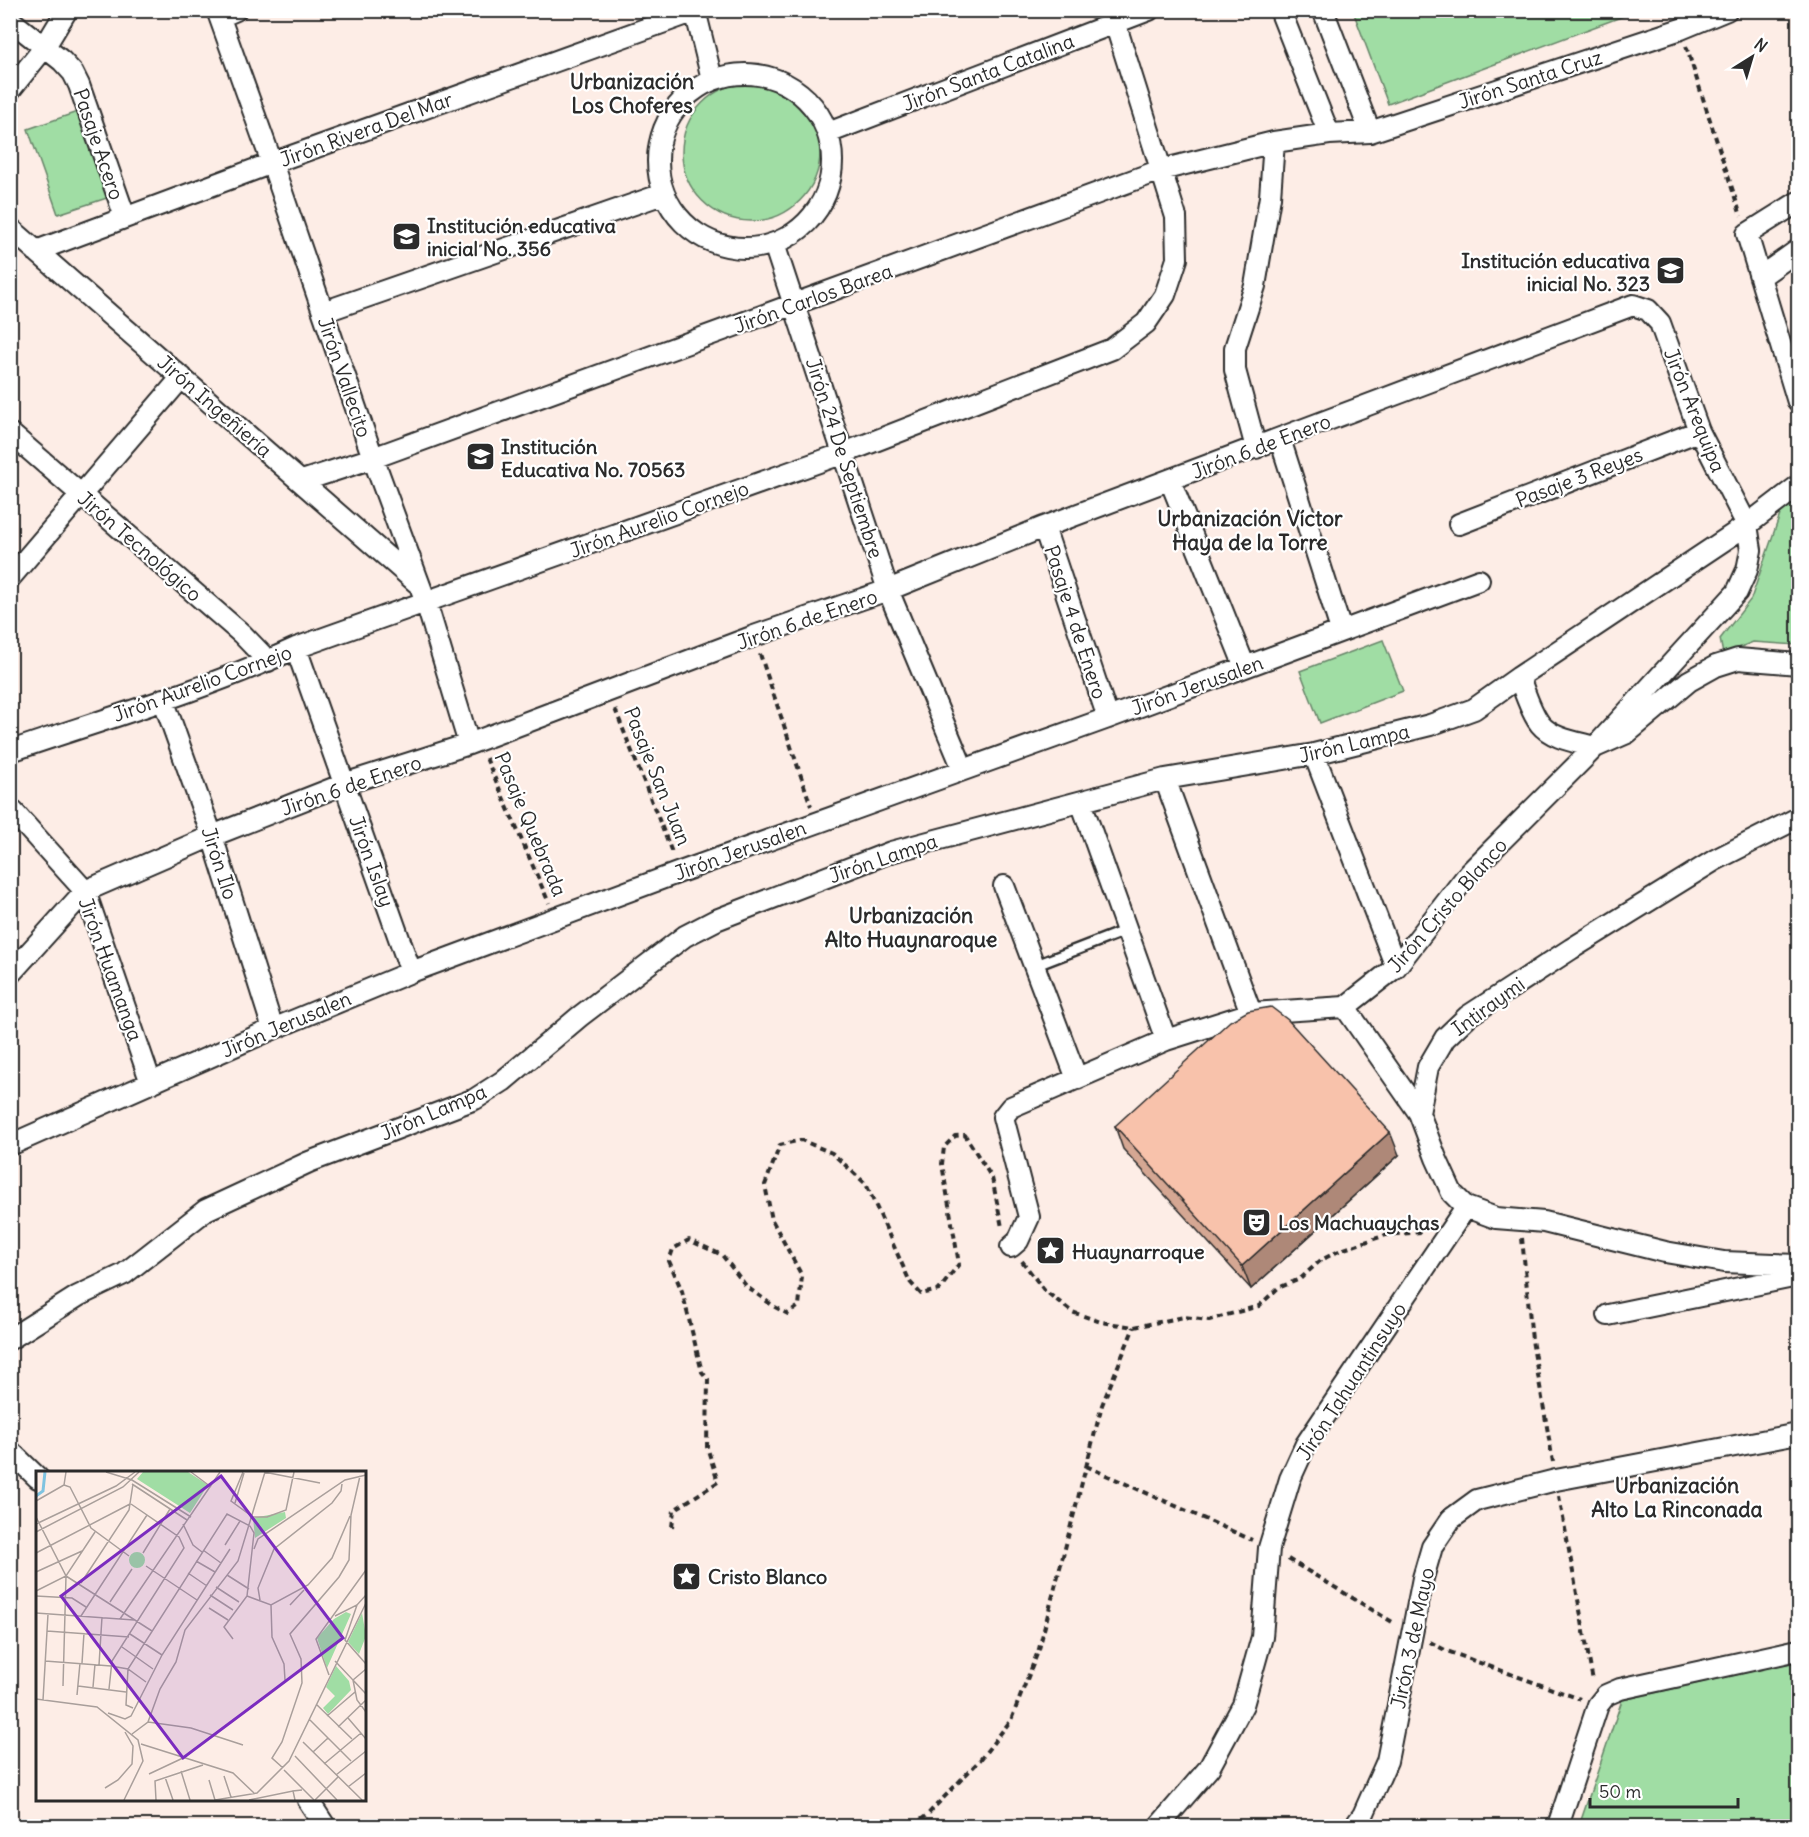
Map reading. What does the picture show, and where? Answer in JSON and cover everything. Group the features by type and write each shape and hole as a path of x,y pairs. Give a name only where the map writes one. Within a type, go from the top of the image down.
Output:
{"street":[{"path":"10,90 44,48 67,10"},
{"name":"Jirón Santa Catalina","path":"828,133 1113,17 1149,10"},
{"path":"1280,10 1329,134"},
{"path":"1323,10 1370,132"},
{"name":"Jirón Santa Cruz","path":"1329,134 1370,132 1678,20 1728,10"},
{"path":"696,11 712,79"},
{"name":"Jirón Rivera Del Mar","path":"36,251 272,163 696,11"},
{"name":"Jirón Vallecito","path":"224,13 323,312 474,743"},
{"name":"Jirón Aurelio Cornejo","path":"10,752 268,661 422,593 844,453 1112,349 1146,323 1166,295 1177,259 1176,217 1113,17"},
{"name":"Pasaje Acero","path":"10,20 62,61 73,73 125,218"},
{"path":"740,73 768,76 794,88 815,108 828,133 833,167 824,200 804,227 774,244 741,249 709,241 681,222 663,194 657,160 664,126 683,98 712,79 740,73"},
{"name":"Jirón Carlos Barea","path":"302,481 373,458 1161,170 1274,142 1329,134"},
{"path":"1256,448 1235,370 1235,348 1255,286 1270,197 1274,142"},
{"path":"323,312 663,194"},
{"path":"1798,202 1747,234 1798,402"},
{"name":"Jirón Ingeñiería","path":"10,228 302,481 422,593"},
{"name":"Jirón 24 De Septiembre","path":"774,244 888,590 963,769"},
{"path":"1760,277 1798,250"},
{"name":"Jirón 6 de Enero","path":"10,974 85,891 212,836 344,784 474,743 754,636 888,590 1044,527 1633,305"},
{"name":"Jirón Arequipa","path":"1633,305 1647,310 1660,323 1699,430 1747,525"},
{"path":"10,578 182,377"},
{"name":"Pasaje 3 Reyes","path":"1459,524 1699,430"},
{"name":"Jirón Tecnológico","path":"10,433 242,634 268,661"},
{"path":"1280,439 1341,630"},
{"path":"1170,480 1245,667"},
{"name":"Jirón Lampa","path":"10,1339 78,1296 124,1274 206,1210 309,1162 475,1099 503,1081 579,1017 685,936 706,925 891,852 1165,779 1314,754 1441,721 1474,709 1747,525 1798,486"},
{"name":"Jirón Cristo Blanco","path":"1345,1007 1396,967 1469,873 1595,747 1737,592 1747,570 1750,549 1747,525"},
{"name":"Pasaje 4 de Enero","path":"1044,527 1108,718"},
{"name":"Jirón Jerusalen","path":"10,1145 273,1029 411,972 1479,580"},
{"name":"Jirón Islay","path":"296,648 411,972"},
{"path":"1519,677 1538,723 1556,736 1595,747 1627,733 1689,681 1716,666 1738,659 1798,664"},
{"name":"Jirón Ilo","path":"164,699 212,836 273,1029"},
{"path":"1314,754 1396,967"},
{"path":"1165,779 1251,1013"},
{"path":"1081,802 1166,1040"},
{"name":"Jirón Huamanga","path":"10,808 85,891 151,1083"},
{"name":"Intiraymi","path":"1419,1113 1428,1067 1445,1038 1468,1016 1715,860 1798,818"},
{"path":"1005,886 1077,1079"},
{"path":"1011,1247 1018,1241 1029,1217 1003,1117 1011,1107 1166,1040 1251,1013 1345,1007 1419,1113 1452,1193 1466,1207 1496,1218 1544,1222 1665,1252 1724,1262 1798,1265"},
{"name":"Jirón Tahuantinsuyo","path":"1160,1826 1209,1768 1243,1705 1263,1637 1269,1548 1290,1479 1306,1444 1466,1207"},
{"path":"1608,1315 1798,1276"},
{"name":"Jirón 3 de Mayo","path":"1355,1827 1388,1761 1423,1578 1432,1547 1451,1519 1477,1500 1556,1480 1798,1434"},
{"path":"10,1451 36,1476"},
{"path":"1558,1827 1598,1705 1606,1695 1620,1689 1798,1650"},
{"path":"309,1801 325,1827"}],"lane":[{"path":"1034,966 1127,930"}],"path":[{"path":"1678,20 1747,234"},
{"path":"754,636 817,822"},
{"name":"Pasaje San Juan","path":"608,692 680,872"},
{"name":"Pasaje Quebrada","path":"474,743 555,918"},
{"path":"672,1527 674,1510 718,1482 707,1447 708,1379 702,1372 682,1291 669,1262 673,1249 689,1240 722,1255 747,1287 775,1307 788,1314 800,1306 802,1276 772,1220 765,1185 780,1145 801,1140 832,1153 866,1184 910,1282 921,1294 939,1290 959,1264 942,1164 944,1147 955,1136 965,1135 992,1178 1005,1240 1044,1290 1072,1312 1101,1322 1134,1327 1184,1317 1209,1320 1259,1306 1278,1288 1300,1279 1321,1260 1341,1250 1386,1235 1421,1232 1430,1226"},
{"path":"912,1827 926,1816 980,1761 1011,1720 1039,1649 1102,1406 1134,1327"},
{"path":"1086,1466 1269,1548 1412,1634 1447,1651 1598,1705"}],"green space":[{"path":"1353,11 1637,11 1388,104"},
{"path":"751,83 778,88 800,103 815,125 820,152 815,179 800,201 778,216 751,221 724,216 702,201 687,179 682,152 687,125 702,103 724,88"},
{"path":"83,110 113,196 58,214 28,129"},
{"path":"1798,492 1798,645 1753,642 1723,654 1720,639 1751,599 1783,506"},
{"path":"1383,640 1403,691 1320,723 1300,671"},
{"path":"1798,1661 1798,1826 1579,1826 1622,1700"}],"building":[{"name":"Los Machuaychas","path":"1271,1007 1288,1020 1390,1132 1242,1266 1115,1126 1230,1021 1248,1011"}],"place":[{"name":"Institución educativa inicial No. 356","path":"406,236"},
{"name":"Institución educativa inicial No. 323","path":"1671,271"},
{"name":"Institución Educativa No. 70563","path":"480,457"},
{"name":"Los Machuaychas","path":"1257,1222"},
{"name":"Huaynarroque","path":"1051,1251"},
{"name":"Cristo Blanco","path":"687,1576"}],"district":[{"name":"Urbanización Los Choferes","path":"632,93"},
{"name":"Urbanización Víctor Haya de la Torre","path":"1250,530"},
{"name":"Urbanización Alto Huaynaroque","path":"911,927"},
{"name":"Urbanización Alto La Rinconada","path":"1677,1497"}]}
